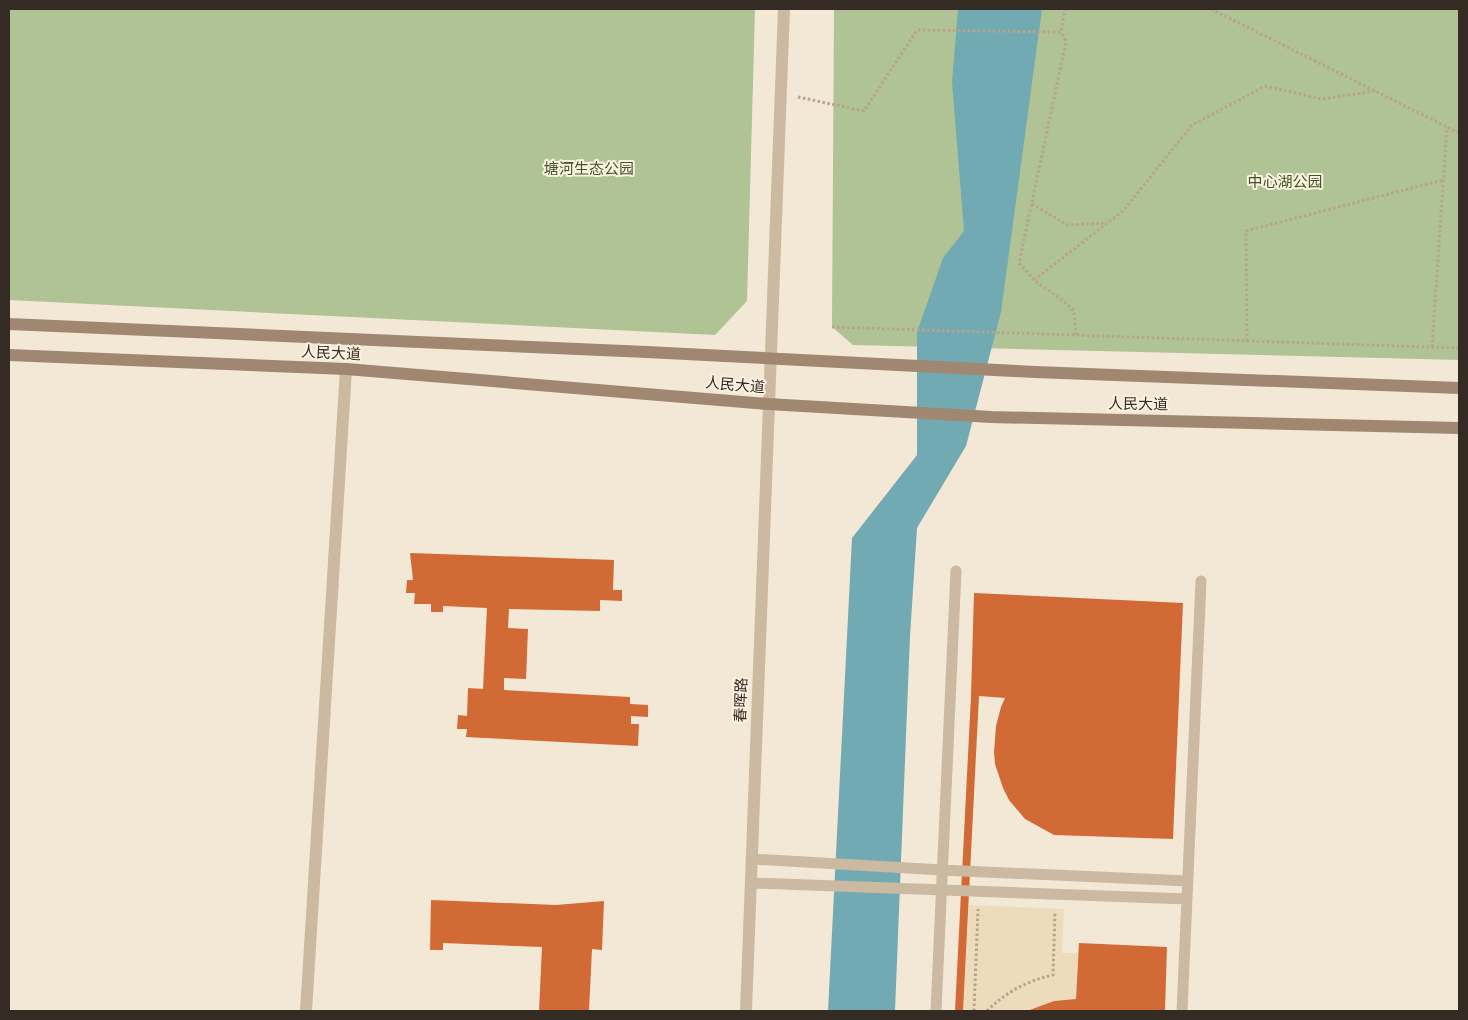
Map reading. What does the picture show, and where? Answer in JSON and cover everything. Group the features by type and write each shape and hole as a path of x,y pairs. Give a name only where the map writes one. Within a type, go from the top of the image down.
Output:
{"main road":[{"name":"人民大道","path":"9,324 1035,372 1459,388"},
{"name":"人民大道","path":"9,355 346,369 768,404 991,417 1459,428"}],"street":[{"name":"春晖路","path":"746,1011 768,390 784,9"},
{"path":"306,1011 346,369"}],"lane":[{"path":"936,1011 956,571"},
{"path":"1182,1011 1201,582"},
{"path":"752,858 942,870 1188,881"},
{"path":"752,883 1187,899"}],"path":[{"path":"1065,9 1061,32 1066,42 1019,263 1034,280 1065,302 1074,311 1076,335"},
{"path":"1211,9 1459,133"},
{"path":"780,93 864,111 917,30 1061,32"},
{"path":"1034,280 1124,210 1192,125 1265,86 1322,99 1375,91"},
{"path":"1432,347 1447,127"},
{"path":"1247,341 1246,231 1444,180"},
{"path":"1032,204 1067,225 1107,223"},
{"path":"832,327 1459,348"},
{"path":"974,1011 978,891"},
{"path":"987,1011 1022,984 1053,975 1056,894"}],"green space":[{"name":"塘河生态公园","path":"9,9 755,9 747,301 715,335 9,300"},
{"name":"中心湖公园","path":"834,9 1459,9 1459,360 853,345 832,327"}],"shaded area":[{"path":"969,905 1064,909 1062,953 1078,953 1076,999 1054,1001 1028,1011 963,1011"}],"water":[{"path":"958,9 1042,9 1001,312 966,446 917,528 910,636 895,1011 828,1011 852,538 917,455 917,332 943,258 964,231 952,82"}],"building":[{"path":"410,553 614,560 613,590 622,590 622,601 600,600 600,611 509,609 508,628 528,629 526,679 504,678 504,690 630,697 630,704 648,705 648,717 631,716 631,724 639,724 638,746 466,737 467,729 457,729 458,715 467,716 468,688 483,689 487,608 443,606 443,612 431,612 431,604 414,604 415,593 406,593 407,580 413,580"},
{"path":"974,593 1183,603 1173,839 1054,835 1025,819 1009,800 995,764 996,726 1005,698 979,696 963,1011 955,1011 971,696"},
{"path":"431,900 556,905 604,901 602,950 592,949 589,1011 539,1011 542,947 443,943 443,950 430,950"},
{"path":"1079,943 1167,947 1165,1011 1027,1011 1054,1001 1076,999"}]}
